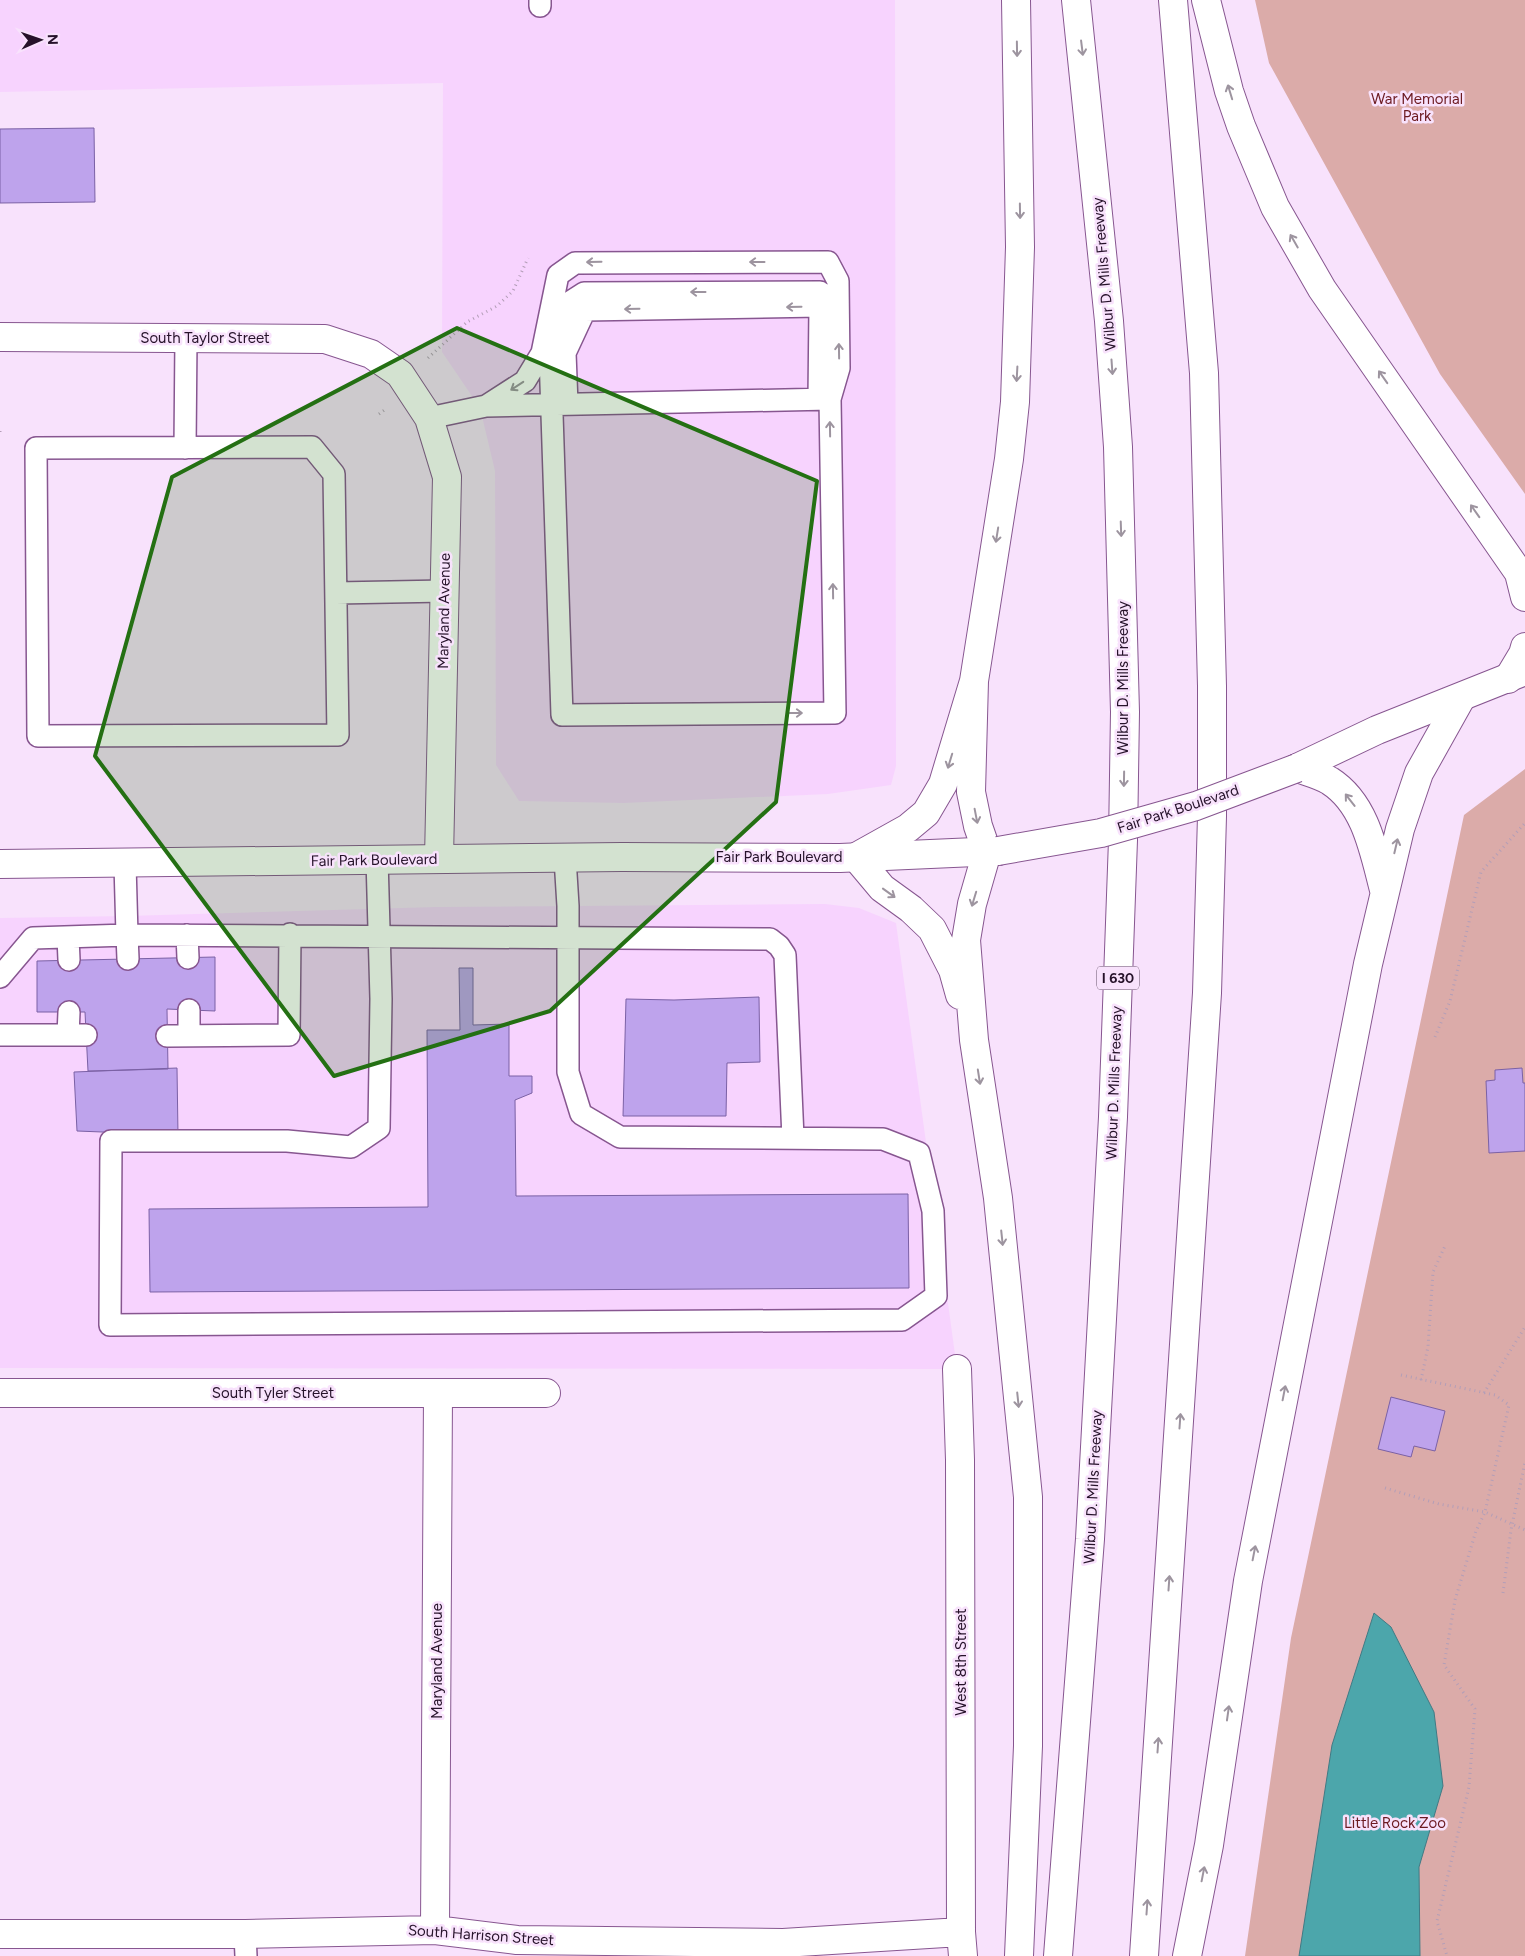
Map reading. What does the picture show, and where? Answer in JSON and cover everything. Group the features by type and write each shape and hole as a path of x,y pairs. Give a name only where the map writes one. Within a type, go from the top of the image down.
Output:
{"main road":[{"path":"1016,0 1020,247 1016,402 1009,459 974,680 971,792 978,826 992,851 972,904 966,940 974,1040 998,1198 1028,1497 1028,1746 1020,1956"},
{"name":"Wilbur D. Mills Freeway","path":"1058,1956 1090,1539 1113,1117 1124,751 1123,600 1118,447 1109,321 1076,0"},
{"path":"1144,1956 1206,1012 1212,816 1212,686 1204,373 1172,0"},
{"path":"1206,0 1229,91 1241,126 1275,207 1322,289 1519,573 1525,598"},
{"name":"South Taylor Street","path":"0,337 325,339 412,368"},
{"name":"Maryland Avenue","path":"412,368 447,477 439,859"},
{"path":"1495,540 1525,562"},
{"path":"1516,675 1525,647"},
{"name":"Fair Park Boulevard","path":"0,864 125,864 377,859 856,857 992,851 1101,833 1196,806 1297,768 1377,730 1516,675"},
{"path":"974,680 943,784 926,813 908,828 856,857 882,888 911,909 932,929 953,970 974,1040"},
{"path":"1187,1956 1209,1845 1248,1581 1368,964 1400,829 1419,773 1461,698"},
{"path":"1297,768 1329,781 1350,799 1370,835 1385,894"},
{"name":"West 8th Street","path":"957,1368 960,1460 962,1944"},
{"name":"South Tyler Street","path":"0,1393 546,1393"},
{"name":"Maryland Avenue","path":"435,1930 438,1393"},
{"name":"South Harrison Street","path":"0,1934 245,1945 435,1930 517,1948 783,1943 962,1944"}],"lane":[{"path":"486,406 525,381 542,353 558,275 574,263 592,262 828,262 838,281 839,368 824,399"},
{"path":"820,292 824,399 836,713 562,715 560,404 550,354 570,302 584,293 820,292"},
{"path":"185,448 186,338"},
{"path":"429,418 486,406 824,399"},
{"path":"312,447 334,474 336,592 338,735 38,736 36,448 312,447"},
{"path":"336,592 445,591"},
{"path":"377,859 381,999 379,1128 351,1147 286,1141 111,1141 110,1325 902,1320 936,1296 933,1211 918,1153 883,1139 620,1137 581,1114 568,1072 568,937 565,858"},
{"path":"125,864 128,959"},
{"path":"0,977 33,938 127,935 290,934 770,939 779,946 785,955 793,1138"},
{"path":"167,1036 289,1035 290,934"},
{"path":"187,935 188,958"},
{"path":"68,937 69,960"},
{"path":"189,1010 189,1036"},
{"path":"0,1035 77,1035 69,1012"}],"path":[{"path":"412,368 467,322 497,306 513,291 528,258"},
{"path":"1435,1037 1450,1001 1481,872 1525,823"},
{"path":"1421,1380 1428,1347 1433,1272 1445,1246"},
{"path":"1484,1393 1525,1327"},
{"path":"1401,1376 1495,1395 1508,1405 1485,1512 1476,1531 1455,1600 1444,1665 1475,1709 1469,1787 1437,1921 1447,1956"},
{"path":"1503,1593 1512,1526 1525,1462"},
{"path":"1385,1488 1438,1504 1485,1512 1512,1526 1525,1530"}],"highlighted area":[{"path":"457,328 817,481 776,802 550,1011 334,1076 95,756 172,477"}],"shaded area":[{"path":"0,0 895,0 896,766 891,785 828,794 623,803 519,801 496,765 495,471 480,408 442,352 443,83 0,92"},
{"path":"825,904 859,908 896,923 957,1369 0,1368 0,918 435,907"},
{"path":"1374,1613 1391,1627 1434,1712 1443,1786 1419,1867 1420,1956 1299,1956 1332,1745"}],"green space":[{"name":"War Memorial Park","path":"1255,0 1525,0 1525,494 1440,374 1269,63"},
{"name":"Little Rock Zoo","path":"1525,769 1525,1956 1245,1956 1291,1638 1464,815"}],"building":[{"path":"94,128 95,202 0,203 0,129"},
{"path":"215,957 215,1011 167,1009 168,1069 88,1071 85,1012 37,1012 37,961"},
{"path":"459,968 473,968 473,1025 509,1024 509,1076 532,1076 532,1093 515,1100 516,1196 908,1194 909,1288 150,1292 149,1209 428,1207 427,1030 460,1030"},
{"path":"759,997 760,1062 727,1063 726,1116 623,1116 626,999 674,1000"},
{"path":"177,1068 178,1135 77,1131 74,1072"},
{"path":"1522,1068 1523,1083 1525,1083 1525,1151 1489,1153 1486,1081 1495,1080 1495,1070"},
{"path":"1391,1397 1445,1411 1435,1451 1414,1446 1411,1457 1378,1449"}]}
